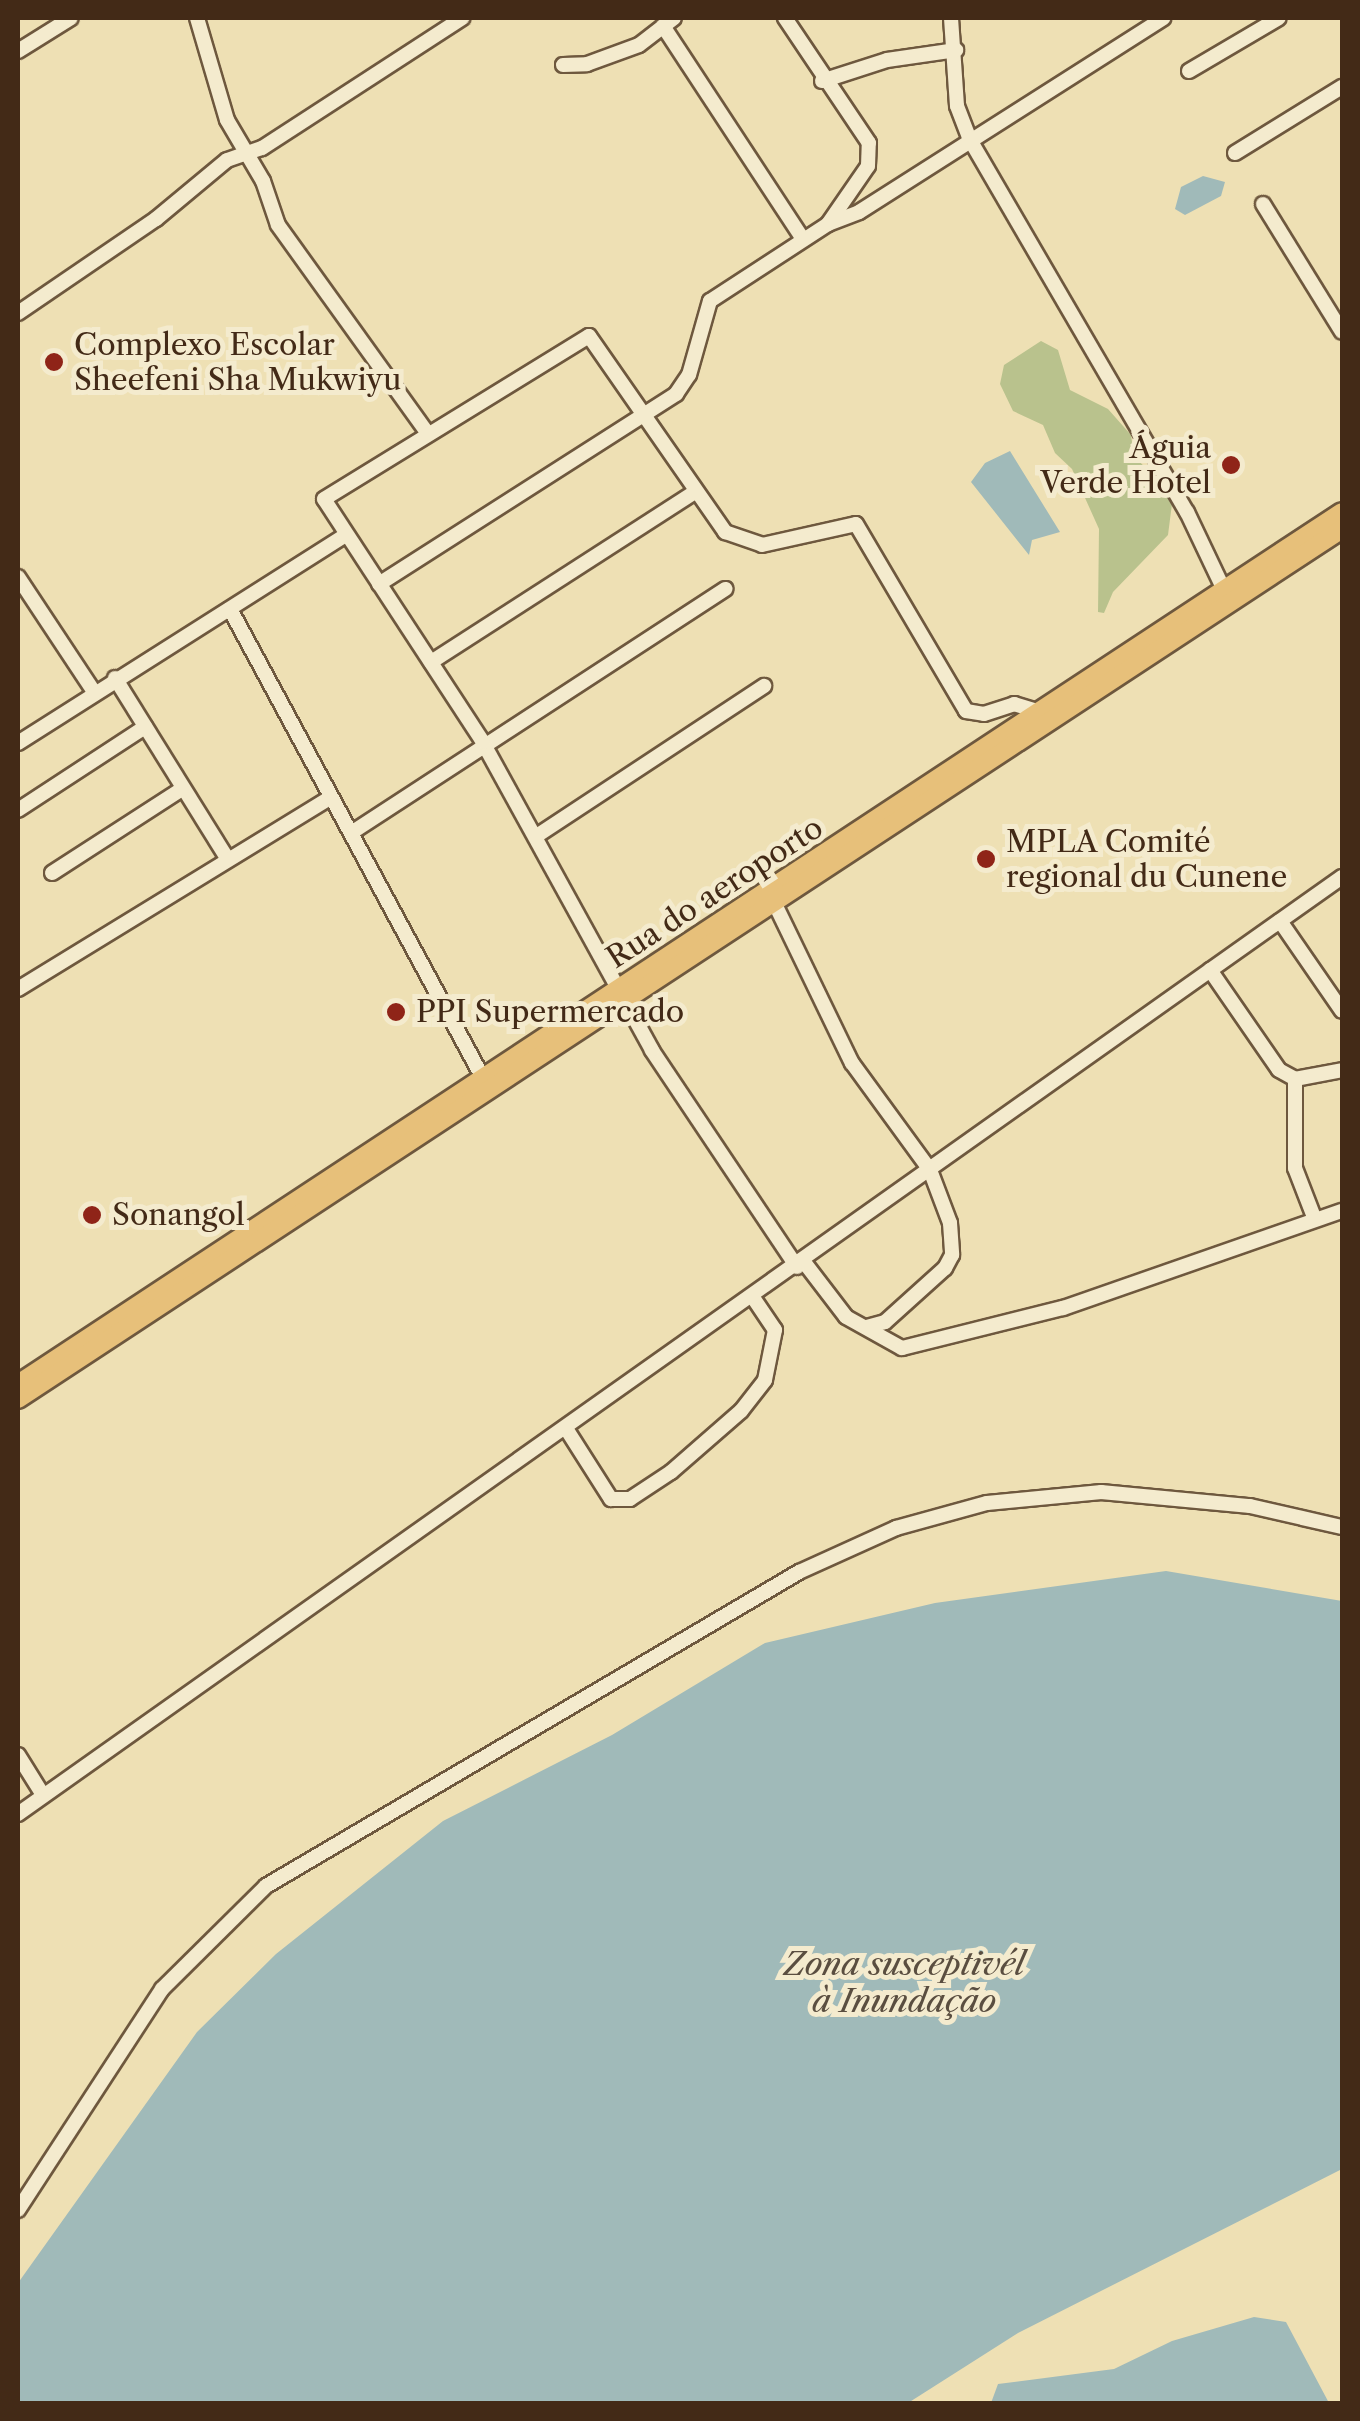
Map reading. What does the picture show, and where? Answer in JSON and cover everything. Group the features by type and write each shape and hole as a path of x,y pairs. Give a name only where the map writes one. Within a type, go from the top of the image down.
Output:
{"main road":[{"name":"Rua do aeroporto","path":"22,1383 483,1078 774,902 1342,512"},
{"name":"Rua do aeroporto","path":"22,1383 1045,716 1342,529"}],"street":[{"path":"18,51 72,18"},
{"path":"198,18 207,66 278,225 428,432"},
{"path":"18,312 246,151 262,148 462,18"},
{"path":"785,18 822,82 844,104 871,154 828,224"},
{"path":"951,18 956,50 956,106 969,138 1148,443 1224,590"},
{"path":"379,584 676,394 689,375 710,301 803,238 859,212 969,138 1163,18"},
{"path":"1190,70 1279,18"},
{"path":"563,65 587,64 640,44 669,22 803,238"},
{"path":"822,82 887,60 956,50"},
{"path":"1235,154 1342,87"},
{"path":"1263,204 1342,332"},
{"path":"1045,716 1014,704 984,714 966,711 856,524 790,542 741,542 725,532 594,339 581,336 324,499 344,536 483,742 538,835 659,1062 801,1264 846,1317 888,1345 917,1346 1063,1308 1314,1217 1342,1211"},
{"path":"432,662 696,491"},
{"path":"18,743 344,536"},
{"path":"18,577 94,692"},
{"path":"351,832 483,742 725,589"},
{"path":"230,609 483,1078"},
{"path":"115,678 226,856"},
{"path":"538,835 764,686"},
{"path":"18,810 145,728"},
{"path":"52,873 182,789"},
{"path":"18,989 226,856 330,797"},
{"path":"18,1814 567,1430 1342,877"},
{"path":"774,902 852,1063 930,1170 950,1223 952,1255 914,1299 866,1327"},
{"path":"1280,921 1342,1012"},
{"path":"1210,970 1279,1070 1296,1079 1342,1070"},
{"path":"1296,1079 1295,1168 1314,1217"},
{"path":"567,1430 611,1499 630,1498 670,1472 741,1411 765,1380 774,1330 753,1298"},
{"path":"18,2210 162,1990 266,1886 799,1572 896,1528 987,1503 1101,1492 1250,1506 1342,1528"},
{"path":"18,1754 43,1795"}],"green space":[{"path":"1041,341 1058,350 1070,390 1108,409 1131,435 1134,456 1173,496 1168,535 1113,592 1104,613 1098,612 1099,529 1072,469 1055,453 1043,425 1013,411 1000,384 1004,365"}],"water":[{"path":"1203,176 1225,182 1221,196 1185,215 1175,209 1181,187"},
{"path":"1010,451 1060,532 1032,540 1029,555 971,482 985,463"},
{"name":"Zona susceptivél à Inundação","path":"1166,1571 1342,1601 1342,2169 1018,2333 908,2403 18,2403 18,2283 197,2032 276,1954 443,1821 612,1735 765,1643 935,1603"},
{"path":"1254,2317 1286,2322 1329,2403 991,2403 998,2384 1114,2369 1172,2341"}],"place":[{"name":"Complexo Escolar Sheefeni Sha Mukwiyu","path":"54,362"},
{"name":"Águia Verde Hotel","path":"1231,465"},
{"name":"MPLA Comité regional du Cunene","path":"986,859"},
{"name":"PPI Supermercado","path":"396,1012"},
{"name":"Sonangol","path":"92,1215"}]}
